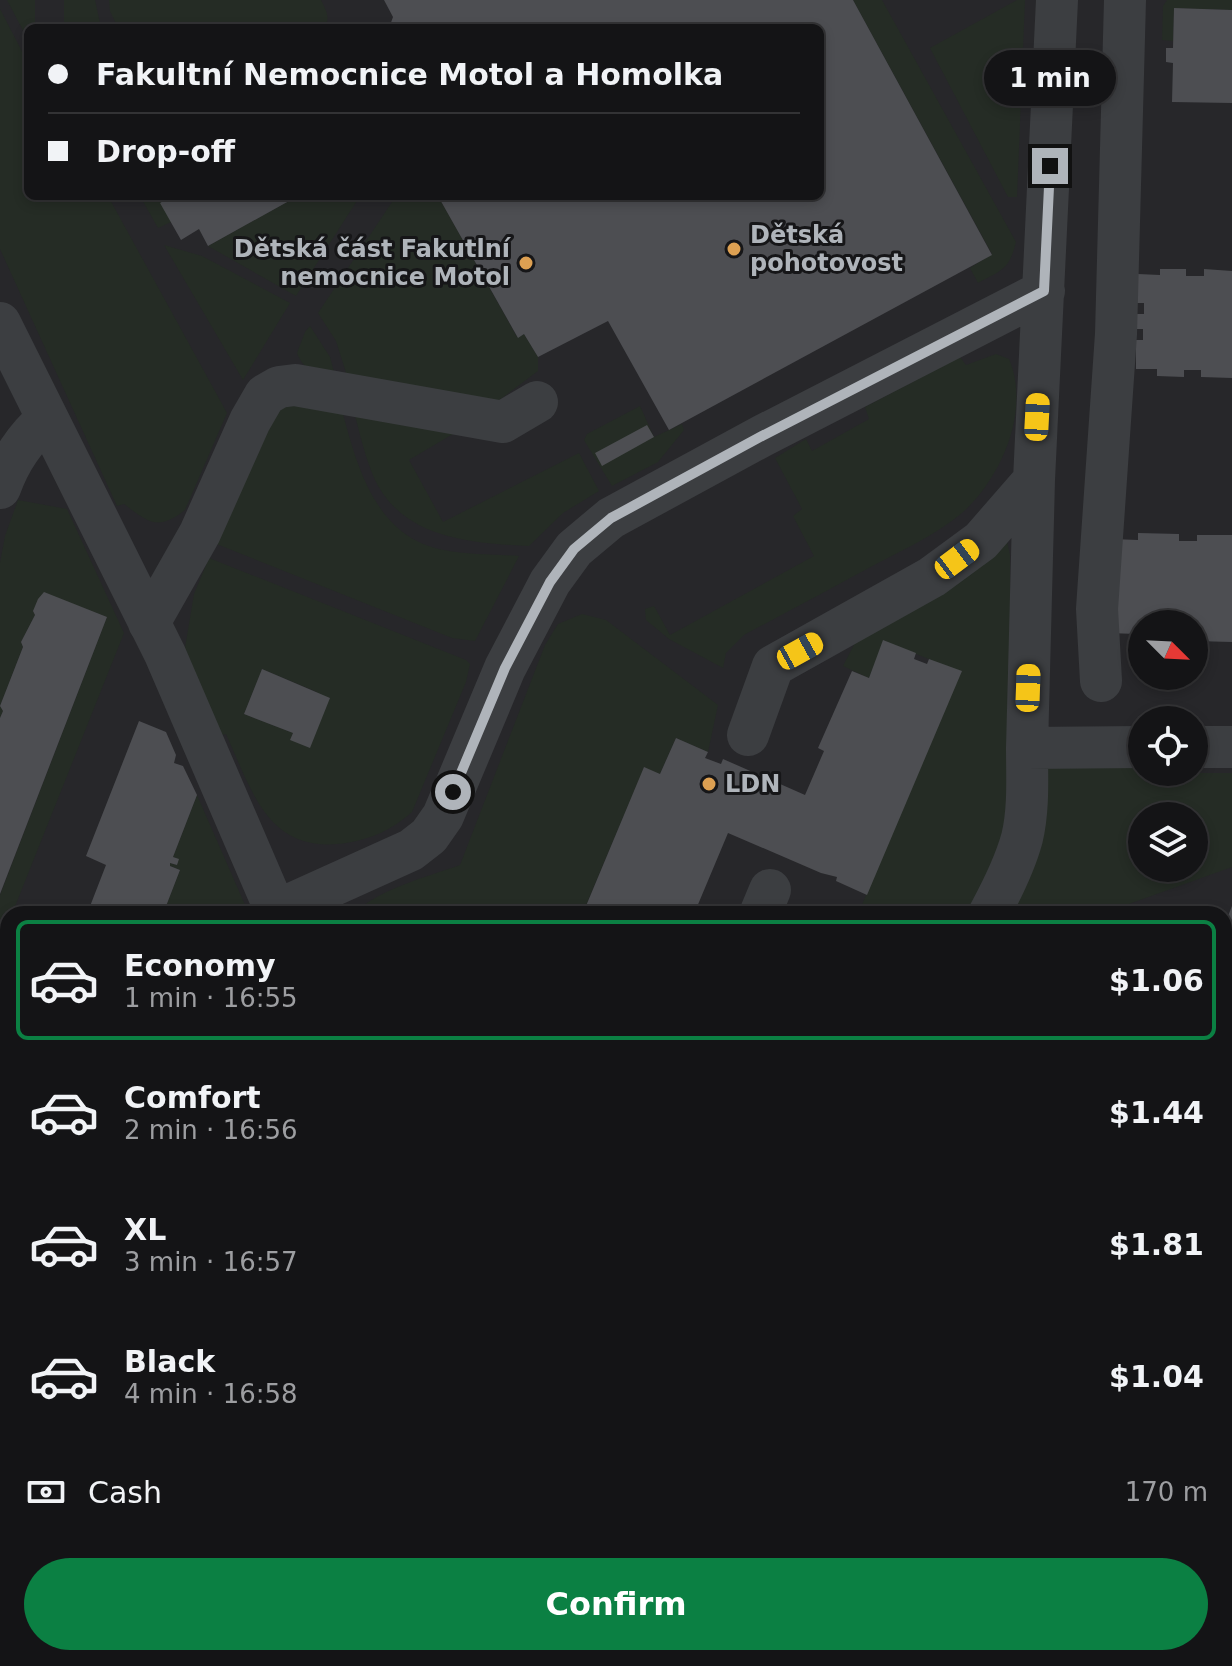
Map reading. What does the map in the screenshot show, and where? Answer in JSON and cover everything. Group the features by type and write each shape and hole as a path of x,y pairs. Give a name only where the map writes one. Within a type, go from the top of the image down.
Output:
{"street":[{"path":"1101,681 1097,609 1116,334 1125,0"},
{"path":"993,906 1003,889 1022,836 1027,787 1034,480 1056,3"},
{"path":"290,906 411,850 429,836 443,816 505,668 550,582 574,549 611,518 762,436 1044,291"},
{"path":"0,323 165,654 274,906"},
{"path":"149,623 200,533 250,421 265,395 279,387 295,385 503,422 537,402"},
{"path":"0,488 5,473 31,433 47,419"},
{"path":"748,735 773,666 932,577 981,541 1034,480"},
{"path":"1027,748 1128,747"},
{"path":"1208,747 1232,747"}],"shaded area":[{"path":"0,0 1232,0 1232,906 0,906"},
{"path":"7,0 35,0 35,24 24,24 24,32"},
{"path":"64,0 95,0 100,24 64,24"},
{"path":"109,0 321,0 327,21 326,24 116,24"},
{"path":"853,0 882,0 1016,242 1003,268 978,283 970,268 992,254"},
{"path":"1017,0 1025,0 1017,197 1008,197 930,48"},
{"path":"1167,0 1232,0 1232,10 1174,8 1173,41 1162,40 1163,6"},
{"path":"0,9 24,55 24,200 110,200 227,413 185,510 176,517 154,522 124,504 117,506 0,249"},
{"path":"142,200 172,200 171,222 158,228"},
{"path":"291,200 357,200 296,296 208,246"},
{"path":"393,200 440,200 517,337 524,334 538,357 538,371 498,401 348,379 336,341 318,313"},
{"path":"164,245 202,256 290,303 243,380"},
{"path":"310,326 330,357 335,376 312,370 303,364 297,353"},
{"path":"996,354 1009,359 1015,379 1014,421 1000,463 989,481 952,521 744,635 726,653 723,668 669,639 646,620 645,609 654,606 670,635 814,556 793,516 802,509 775,458 806,439 812,451 869,419 865,407 960,357 966,365"},
{"path":"280,406 341,406 362,474 372,495 401,531 420,543 472,554 519,556 475,641 452,638 214,543"},
{"path":"640,406 654,437 682,424 684,430 658,462 612,486 584,440 587,434"},
{"path":"353,408 458,431 409,460 443,522 579,453 599,491 563,513 529,546 459,539 437,533 417,524 384,495 369,465"},
{"path":"18,500 67,509 124,633 15,906 0,906 0,895 107,617 44,593 33,611 35,615 21,642 23,647 0,706 0,563 5,536"},
{"path":"1006,536 1010,555 1012,757 1128,756 1128,786 1208,786 1208,773 1232,773 1232,867 1208,876 1208,802 1128,802 1128,882 1190,882 1123,906 861,906 961,672 884,641 869,678 843,666 860,633"},
{"path":"209,558 470,664 466,682 412,812 365,839 320,844 298,839 281,829 266,814 226,734 218,736 185,648 194,594","holes":["262,669 317,692 290,740 293,733 244,714"]},
{"path":"582,614 606,620 718,705 708,752 676,738 660,774 644,768 588,906 363,906 390,890 460,865 545,645 558,624"},
{"path":"197,795 246,906 166,906 180,870 170,866 170,863 177,865 178,859 173,857"}],"building":[{"path":"384,0 853,0 992,255 669,430 608,321 538,357 524,334 518,338 440,200 824,200 824,24 390,24 393,17"},
{"path":"1174,8 1232,10 1232,103 1172,102 1173,63 1166,62 1166,48 1173,48"},
{"name":"Dětská část Fakutlní nemocnice Motol","path":"165,200 291,200 208,246 199,229 181,240 160,203"},
{"path":"1160,269 1186,269 1186,276 1204,276 1204,269 1232,271 1232,378 1201,377 1201,370 1184,370 1184,377 1157,376 1157,369 1136,369 1136,340 1143,340 1143,329 1137,329 1137,314 1144,314 1144,303 1137,303 1138,274 1160,275"},
{"path":"647,425 654,437 602,466 595,453"},
{"path":"1138,533 1179,534 1179,541 1197,541 1197,535 1232,535 1232,642 1208,641 1208,610 1128,610 1128,634 1109,633 1112,539 1138,540"},
{"path":"44,592 107,617 0,894 0,718 3,711 0,706 23,647 21,642 35,615 33,611 38,599"},
{"name":"LDN","path":"883,640 916,653 914,659 927,664 929,659 962,671 867,895 836,881 837,877 728,833 697,906 586,906 644,767 660,774 676,738 708,752 705,758 721,764 723,759 805,795 824,751 818,748 852,671 869,678"},
{"path":"262,669 330,698 310,748 290,740 293,733 244,714"},
{"path":"139,721 166,732 176,755 174,763 183,766 197,795 173,857 179,859 177,865 170,863 170,866 180,870 166,906 90,906 106,865 86,856"}],"place":[{"name":"Dětská pohotovost","path":"734,249"},
{"name":"Dětská část Fakutlní nemocnice Motol","path":"526,263"},
{"name":"LDN","path":"709,784"}],"route":[{"path":"453,792 505,668 550,582 574,549 611,518 762,436 1044,291 1050,166"}]}
